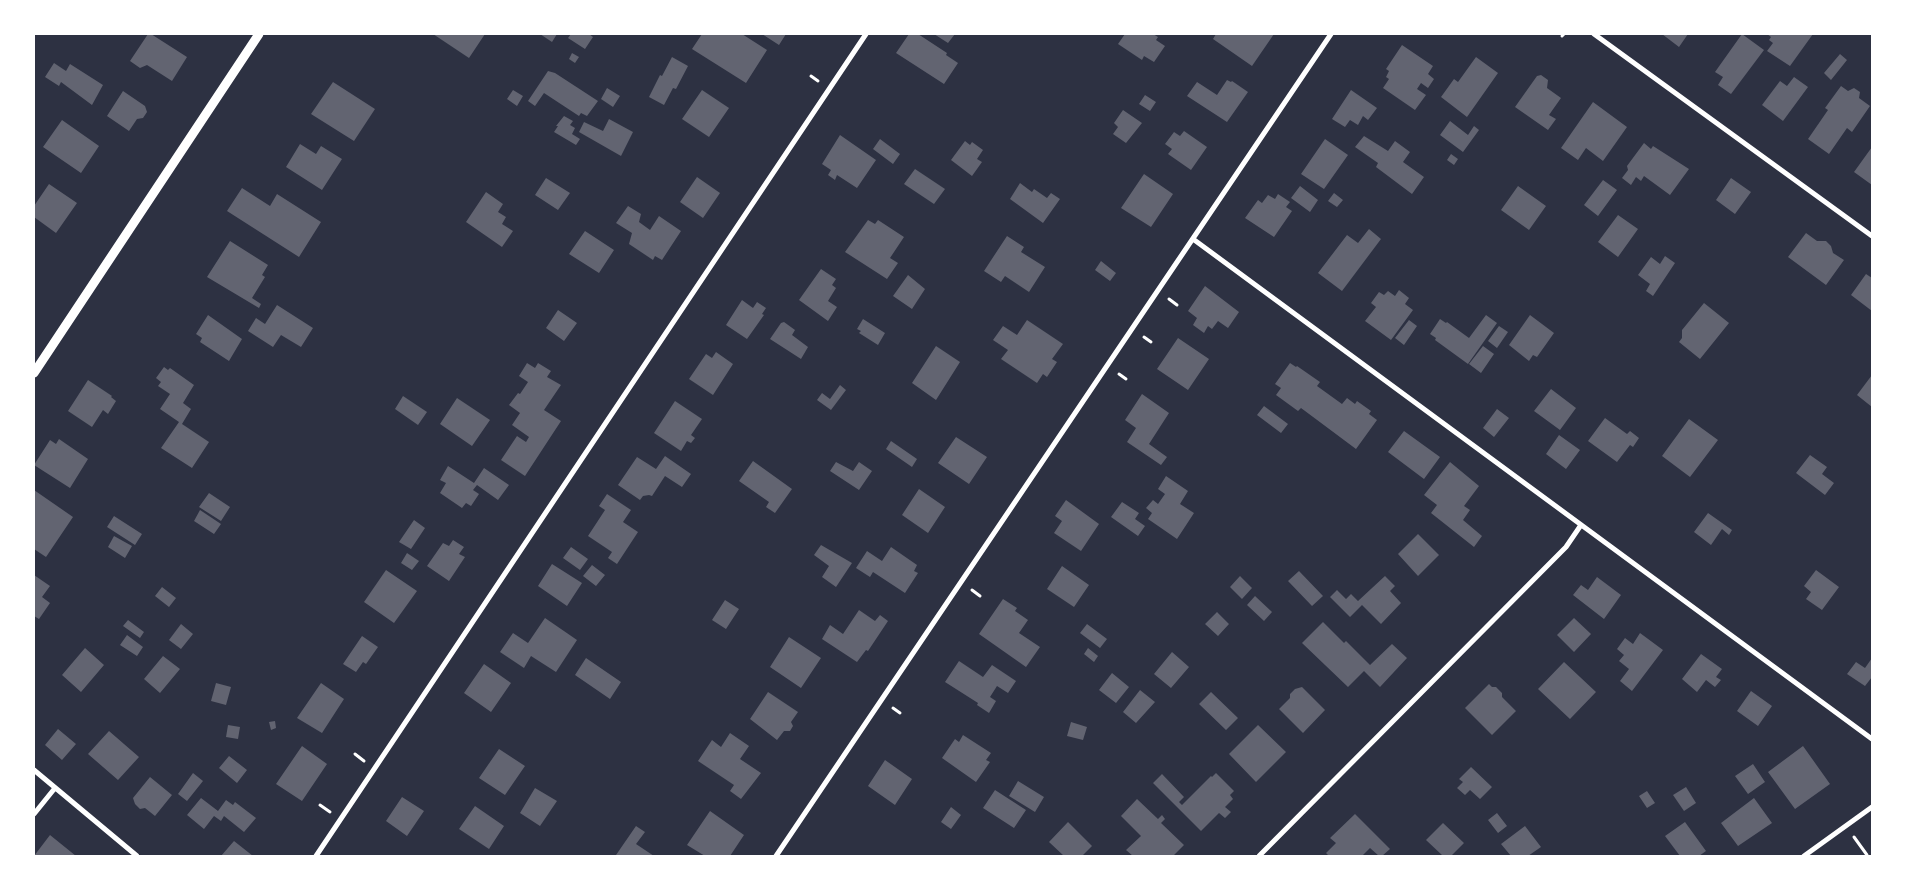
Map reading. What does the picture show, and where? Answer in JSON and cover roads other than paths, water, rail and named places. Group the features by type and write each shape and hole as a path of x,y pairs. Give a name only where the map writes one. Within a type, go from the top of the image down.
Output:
{"street":[{"path":"34,373 259,34"},
{"path":"316,856 866,34"},
{"path":"776,856 1331,34"},
{"path":"1594,34 1872,236"},
{"path":"1193,240 1872,739"},
{"path":"1258,856 1566,547 1581,525"},
{"path":"34,770 137,856"},
{"path":"34,814 55,788"},
{"path":"1804,856 1872,807"}]}
